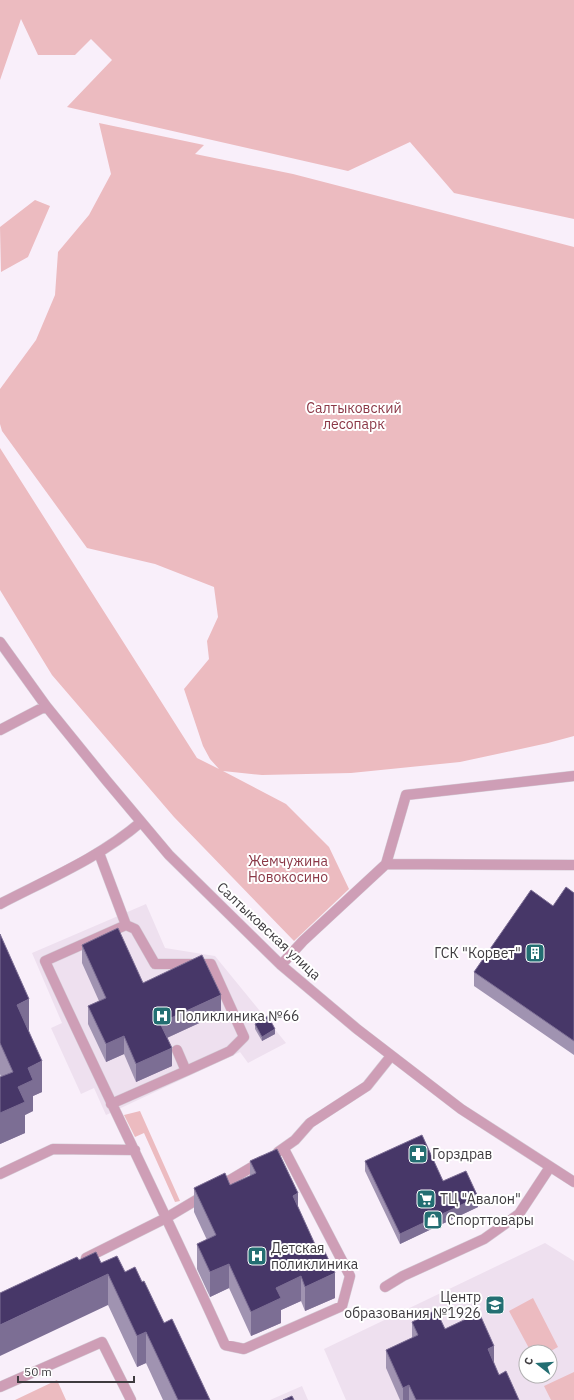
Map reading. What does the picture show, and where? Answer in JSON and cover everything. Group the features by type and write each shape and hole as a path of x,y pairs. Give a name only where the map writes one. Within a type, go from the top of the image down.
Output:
{"street":[{"name":"Салтыковская улица","path":"0,642 46,706 140,822 169,855 281,965 391,1056 461,1109 574,1182"},
{"path":"0,730 46,706"},
{"path":"281,965 303,941 386,864 406,795 574,776"},
{"path":"0,904 99,853 121,839 140,822"},
{"path":"99,853 126,925 135,929 155,964 211,964 244,1037 230,1051 111,1104"},
{"path":"386,864 574,865"},
{"path":"126,925 45,961 111,1104 135,1150 225,1345 244,1349 342,1306 350,1276 284,1149"},
{"path":"177,1050 186,1071"},
{"path":"78,1262 166,1218 284,1149 295,1140 310,1123 367,1086 391,1056"},
{"path":"0,1174 53,1149 135,1150"},
{"path":"385,1287 403,1276 484,1239 519,1214 550,1167"},
{"path":"0,1387 102,1342 131,1400"}],"shaded area":[{"name":"Поликлиника №66","path":"146,904 165,948 215,956 286,1043 248,1063 240,1052 106,1115 94,1088 81,1094 51,1028 62,1023 32,953"},
{"name":"Центр образования №1926","path":"545,1243 574,1261 574,1400 346,1400 324,1349"},
{"path":"302,1386 308,1400 270,1400"}],"green space":[{"path":"0,0 574,0 574,219 454,193 410,142 348,171 67,107 112,60 91,39 75,55 38,55 21,19 0,80"},
{"name":"Салтыковский лесопарк","path":"99,123 204,145 195,154 293,174 574,247 574,736 460,762 351,773 262,775 223,771 286,804 329,847 349,889 294,941 174,817 52,675 0,590 0,448 197,758 219,769 210,759 203,746 184,689 209,659 207,641 218,617 214,587 155,564 87,548 2,431 0,424 0,389 36,340 55,295 58,252 89,215 111,174"},
{"path":"35,200 50,206 28,257 1,272 0,227"},
{"path":"140,1111 180,1201 175,1202 144,1133 135,1137 124,1115"},
{"path":"533,1298 556,1344 527,1344 509,1311"},
{"path":"574,1372 574,1400 551,1400 544,1386 548,1384 558,1384 558,1379"},
{"path":"57,1380 66,1400 15,1400"}],"building":[{"name":"ГСК \"Корвет\"","path":"566,887 574,893 574,1041 474,972 531,890 553,906"},
{"path":"118,928 143,983 202,955 221,995 160,1023 172,1048 136,1064 124,1036 106,1044 88,1006 106,998 82,945"},
{"path":"0,934 29,999 17,1005 42,1061 28,1068 33,1080 18,1087 25,1102 0,1113 0,1077 13,1072 0,1043"},
{"path":"268,1016 275,1029 262,1037 255,1024"},
{"name":"ТЦ \"Авалон\"","path":"422,1135 443,1181 466,1171 478,1197 400,1234 365,1161"},
{"path":"277,1149 298,1193 293,1196 318,1251 323,1248 335,1273 305,1287 301,1276 276,1288 281,1298 251,1312 229,1264 210,1272 197,1244 216,1235 194,1188 225,1173 230,1185 256,1173 250,1161"},
{"path":"96,1252 101,1263 117,1256 125,1272 135,1267 142,1282 144,1281 164,1323 172,1319 210,1400 178,1400 146,1332 137,1336 108,1274 0,1325 0,1293 77,1257 79,1260"},
{"path":"477,1308 494,1346 488,1349 499,1375 506,1371 519,1400 416,1400 409,1385 403,1388 386,1350 418,1335 412,1322 436,1310 445,1329 466,1319 464,1314"},
{"path":"292,1396 294,1400 283,1400"}],"place":[{"name":"ГСК \"Корвет\"","path":"535,953"},
{"name":"Поликлиника №66","path":"162,1016"},
{"name":"Горздрав","path":"418,1154"},
{"name":"ТЦ \"Авалон\"","path":"426,1199"},
{"name":"Спорттовары","path":"433,1220"},
{"name":"Детская поликлиника","path":"257,1256"},
{"name":"Центр образования №1926","path":"495,1305"}],"park label":[{"name":"Жемчужина Новокосино","path":"288,870"}]}
